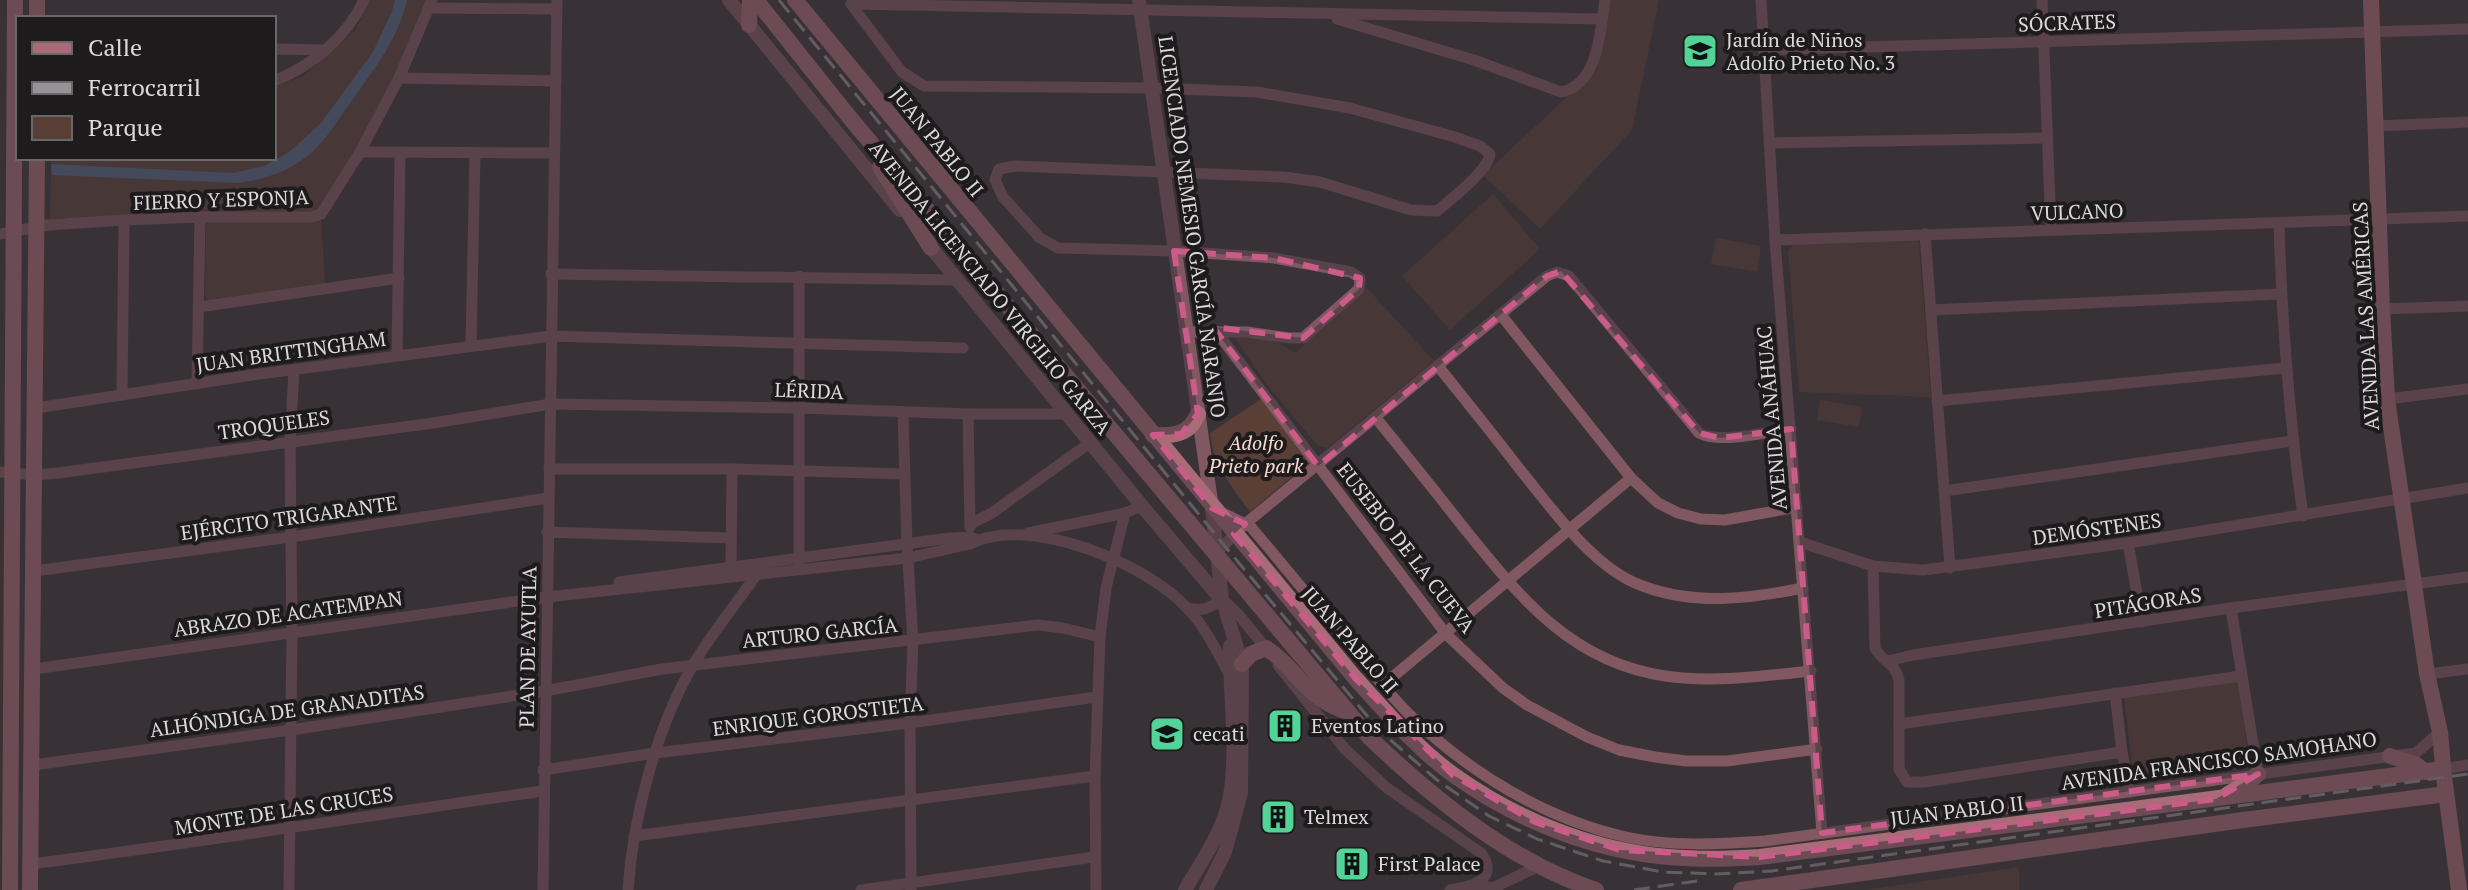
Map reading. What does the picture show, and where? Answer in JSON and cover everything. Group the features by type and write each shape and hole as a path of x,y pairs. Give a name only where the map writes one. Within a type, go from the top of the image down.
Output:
{"main road":[{"path":"15,0 8,42 8,119 36,408 30,890"},
{"path":"749,25 753,0"},
{"path":"753,0 1216,553 1344,711 1404,771 1439,800 1539,866 1566,880 1596,890"},
{"name":"JUAN PABLO II","path":"795,0 1212,508 1240,529 1355,678 1419,747 1453,775 1496,803 1535,822 1620,850 1667,857 1760,857 2435,771"},
{"name":"AVENIDA LAS AMÉRICAS","path":"2371,0 2387,399 2427,674 2440,732 2435,771"},
{"path":"850,118 931,248"},
{"path":"10,890 5,809 6,311 19,231 37,160"},
{"path":"1153,435 1181,434 1194,424 1198,414"},
{"path":"1242,664 1251,654 1266,648 1276,654 1313,695 1344,711"},
{"path":"2390,756 2435,771 2446,794 2459,890"},
{"path":"2216,799 2258,774"},
{"path":"1741,890 2446,794"}],"street":[{"path":"276,80 325,50 350,26 364,0"},
{"name":"AVENIDA LICENCIADO VIRGILIO GARZA","path":"729,0 1066,414 1222,599"},
{"path":"1322,14 1474,60 1561,92 1572,90 1593,65 1605,0"},
{"name":"AVENIDA ANÁHUAC","path":"1761,0 1775,240 1822,833"},
{"path":"2042,0 2051,230"},
{"path":"430,4 556,5"},
{"name":"FIERRO Y ESPONJA","path":"19,231 124,220 312,217 321,214 360,152 399,78 430,4"},
{"path":"1185,332 1247,332 1303,338 1359,289 1362,282 1351,272 1274,258 1058,248 1048,244 1003,197 997,188 996,174 999,169 1016,166 1163,170 1284,177 1320,182 1411,210 1437,211 1483,169 1490,154 1480,146 1455,137 1350,108 1257,92 924,86 902,72 851,4 1140,5 1322,14 1602,19"},
{"name":"PLAN DE AYUTLA","path":"541,890 556,5"},
{"name":"LICENCIADO NEMESIO GARCÍA NARANJO","path":"1140,5 1212,508 1222,599 1231,633"},
{"name":"SÓCRATES","path":"1763,50 2468,29"},
{"path":"276,49 325,50"},
{"path":"399,78 556,81"},
{"path":"2377,126 2468,122"},
{"path":"1769,143 2047,138"},
{"path":"360,152 553,153"},
{"path":"471,345 475,153"},
{"path":"397,355 400,154"},
{"name":"VULCANO","path":"1775,240 2468,216"},
{"path":"197,384 200,217"},
{"path":"122,395 124,220"},
{"path":"2279,224 2285,368 2303,516"},
{"path":"1925,234 1950,568"},
{"path":"1216,553 1240,529 1547,276 1561,271 1569,276 1699,433 1705,437 1720,438 1791,429"},
{"path":"551,274 957,280"},
{"path":"799,276 799,564"},
{"path":"199,307 399,278"},
{"path":"1931,310 2281,294"},
{"path":"2382,309 2468,306"},
{"path":"1501,315 1631,478 1658,503 1701,519 1725,520 1797,507"},
{"name":"EUSEBIO DE LA CUEVA","path":"1216,331 1446,634 1503,688 1527,705 1560,724 1619,750 1686,761 1727,761 1817,749"},
{"name":"JUAN BRITTINGHAM","path":"36,408 397,355 551,336 963,348"},
{"path":"1438,366 1569,531 1610,567 1637,584 1698,599 1759,596 1803,588"},
{"path":"1937,401 2285,368"},
{"path":"289,890 292,632 290,441 294,370"},
{"path":"2387,399 2468,389"},
{"name":"LÉRIDA","path":"551,404 1066,414"},
{"name":"TROQUELES","path":"6,473 36,475 447,421 551,404"},
{"path":"903,413 913,641 911,887"},
{"path":"968,414 972,536"},
{"path":"1376,418 1508,582 1551,626 1576,643 1629,668 1662,676 1698,680 1811,671"},
{"path":"1944,491 2292,441"},
{"path":"547,594 731,567 908,558 972,536 992,513 1091,442"},
{"path":"549,469 732,469 904,474"},
{"path":"731,567 732,469"},
{"path":"1383,685 1631,478"},
{"name":"DEMÓSTENES","path":"1800,542 1873,566 1923,570 1950,568 2303,516 2468,488"},
{"name":"EJÉRCITO TRIGARANTE","path":"34,571 291,537 548,498"},
{"path":"547,594 757,574 907,544 1020,534 1125,513 1142,506"},
{"path":"1096,890 1096,697 1100,637 1106,588 1125,513"},
{"name":"AVENIDA FRANCISCO SAMOHANO","path":"1240,529 1251,527 1410,716 1434,737 1486,776 1551,813 1627,837 1680,843 1765,841 2416,753 2440,732"},
{"path":"547,532 730,538"},
{"path":"1020,534 1075,545 1115,559 1148,577 1188,608 1233,680"},
{"path":"2128,543 2142,622"},
{"path":"1873,566 1875,648 1896,669 1899,680 1899,769 1907,782 2122,752"},
{"path":"628,890 634,836 655,753 693,666 757,574"},
{"name":"PITÁGORAS","path":"1888,661 2231,608 2468,577"},
{"name":"ABRAZO DE ACATEMPAN","path":"34,669 547,594"},
{"path":"1188,608 1202,610 1222,599 1239,615 1345,749 1387,788 1481,853 1487,864 1486,873 1476,885"},
{"path":"2231,608 2258,774"},
{"name":"ARTURO GARCÍA","path":"545,691 693,666 1038,625 1100,637"},
{"path":"1206,890 1225,852 1241,793 1242,664 1231,633"},
{"path":"1185,890 1217,833 1229,804 1232,782 1231,633"},
{"path":"2427,674 2468,669"},
{"path":"1899,724 2241,676"},
{"name":"ALHÓNDIGA DE GRANADITAS","path":"33,765 545,691"},
{"path":"2115,693 2130,792"},
{"name":"ENRIQUE GOROSTIETA","path":"543,770 1096,697"},
{"path":"2435,771 2468,765"},
{"path":"634,836 1095,776"},
{"name":"MONTE DE LAS CRUCES","path":"31,864 190,844 290,826 543,791"},
{"path":"5,809 31,809"},
{"path":"861,890 911,887 1094,857"},
{"path":"1450,890 1476,885 1493,888 1539,866"}],"highlighted area":[{"path":"1174,251 1274,258 1360,278 1359,289 1303,338 1213,327 1318,466 1547,276 1561,271 1699,433 1720,438 1791,429 1822,833 2258,774 2216,799 1760,857 1620,850 1535,822 1453,775 1355,678 1234,534 1245,524 1212,508 1153,435 1181,434 1198,414"}],"green space":[{"path":"370,0 430,0 406,54 364,133 334,184 312,213 50,219 51,160 276,160 276,86 302,77 355,31"},
{"path":"1610,0 1659,0 1632,130 1540,229 1483,175 1596,70"},
{"path":"1493,194 1540,249 1450,330 1402,276"},
{"path":"321,218 325,284 208,300 205,295 206,226 209,222"},
{"path":"1716,238 1761,246 1757,272 1711,264"},
{"path":"1917,241 1931,397 1799,392 1788,251 1794,244"},
{"path":"1366,287 1434,361 1327,448 1318,446 1267,385 1234,337 1236,334 1278,342 1295,353"},
{"name":"Adolfo Prieto park","path":"1261,399 1311,461 1250,512 1219,466 1210,433"},
{"path":"1820,400 1862,407 1859,427 1817,420"},
{"path":"2238,680 2249,763 2246,767 2134,780 2124,698"},
{"path":"2019,867 2019,890 1865,890"}],"water":[{"path":"395,0 407,0 398,28 367,79 322,141 287,169 238,183 52,175 51,164 233,173 264,166 289,152 321,123 373,52"}],"railway":[{"path":"779,0 1379,730 1437,780 1489,816 1537,839 1603,861 1663,872 1717,874 1772,871 2468,774"},
{"path":"1634,890 1697,881"}],"place":[{"name":"Jardín de Niños Adolfo Prieto No. 3","path":"1700,51"},
{"name":"Eventos Latino","path":"1285,726"},
{"name":"cecati","path":"1167,734"},
{"name":"Telmex","path":"1278,817"},
{"name":"First Palace","path":"1352,864"}]}
